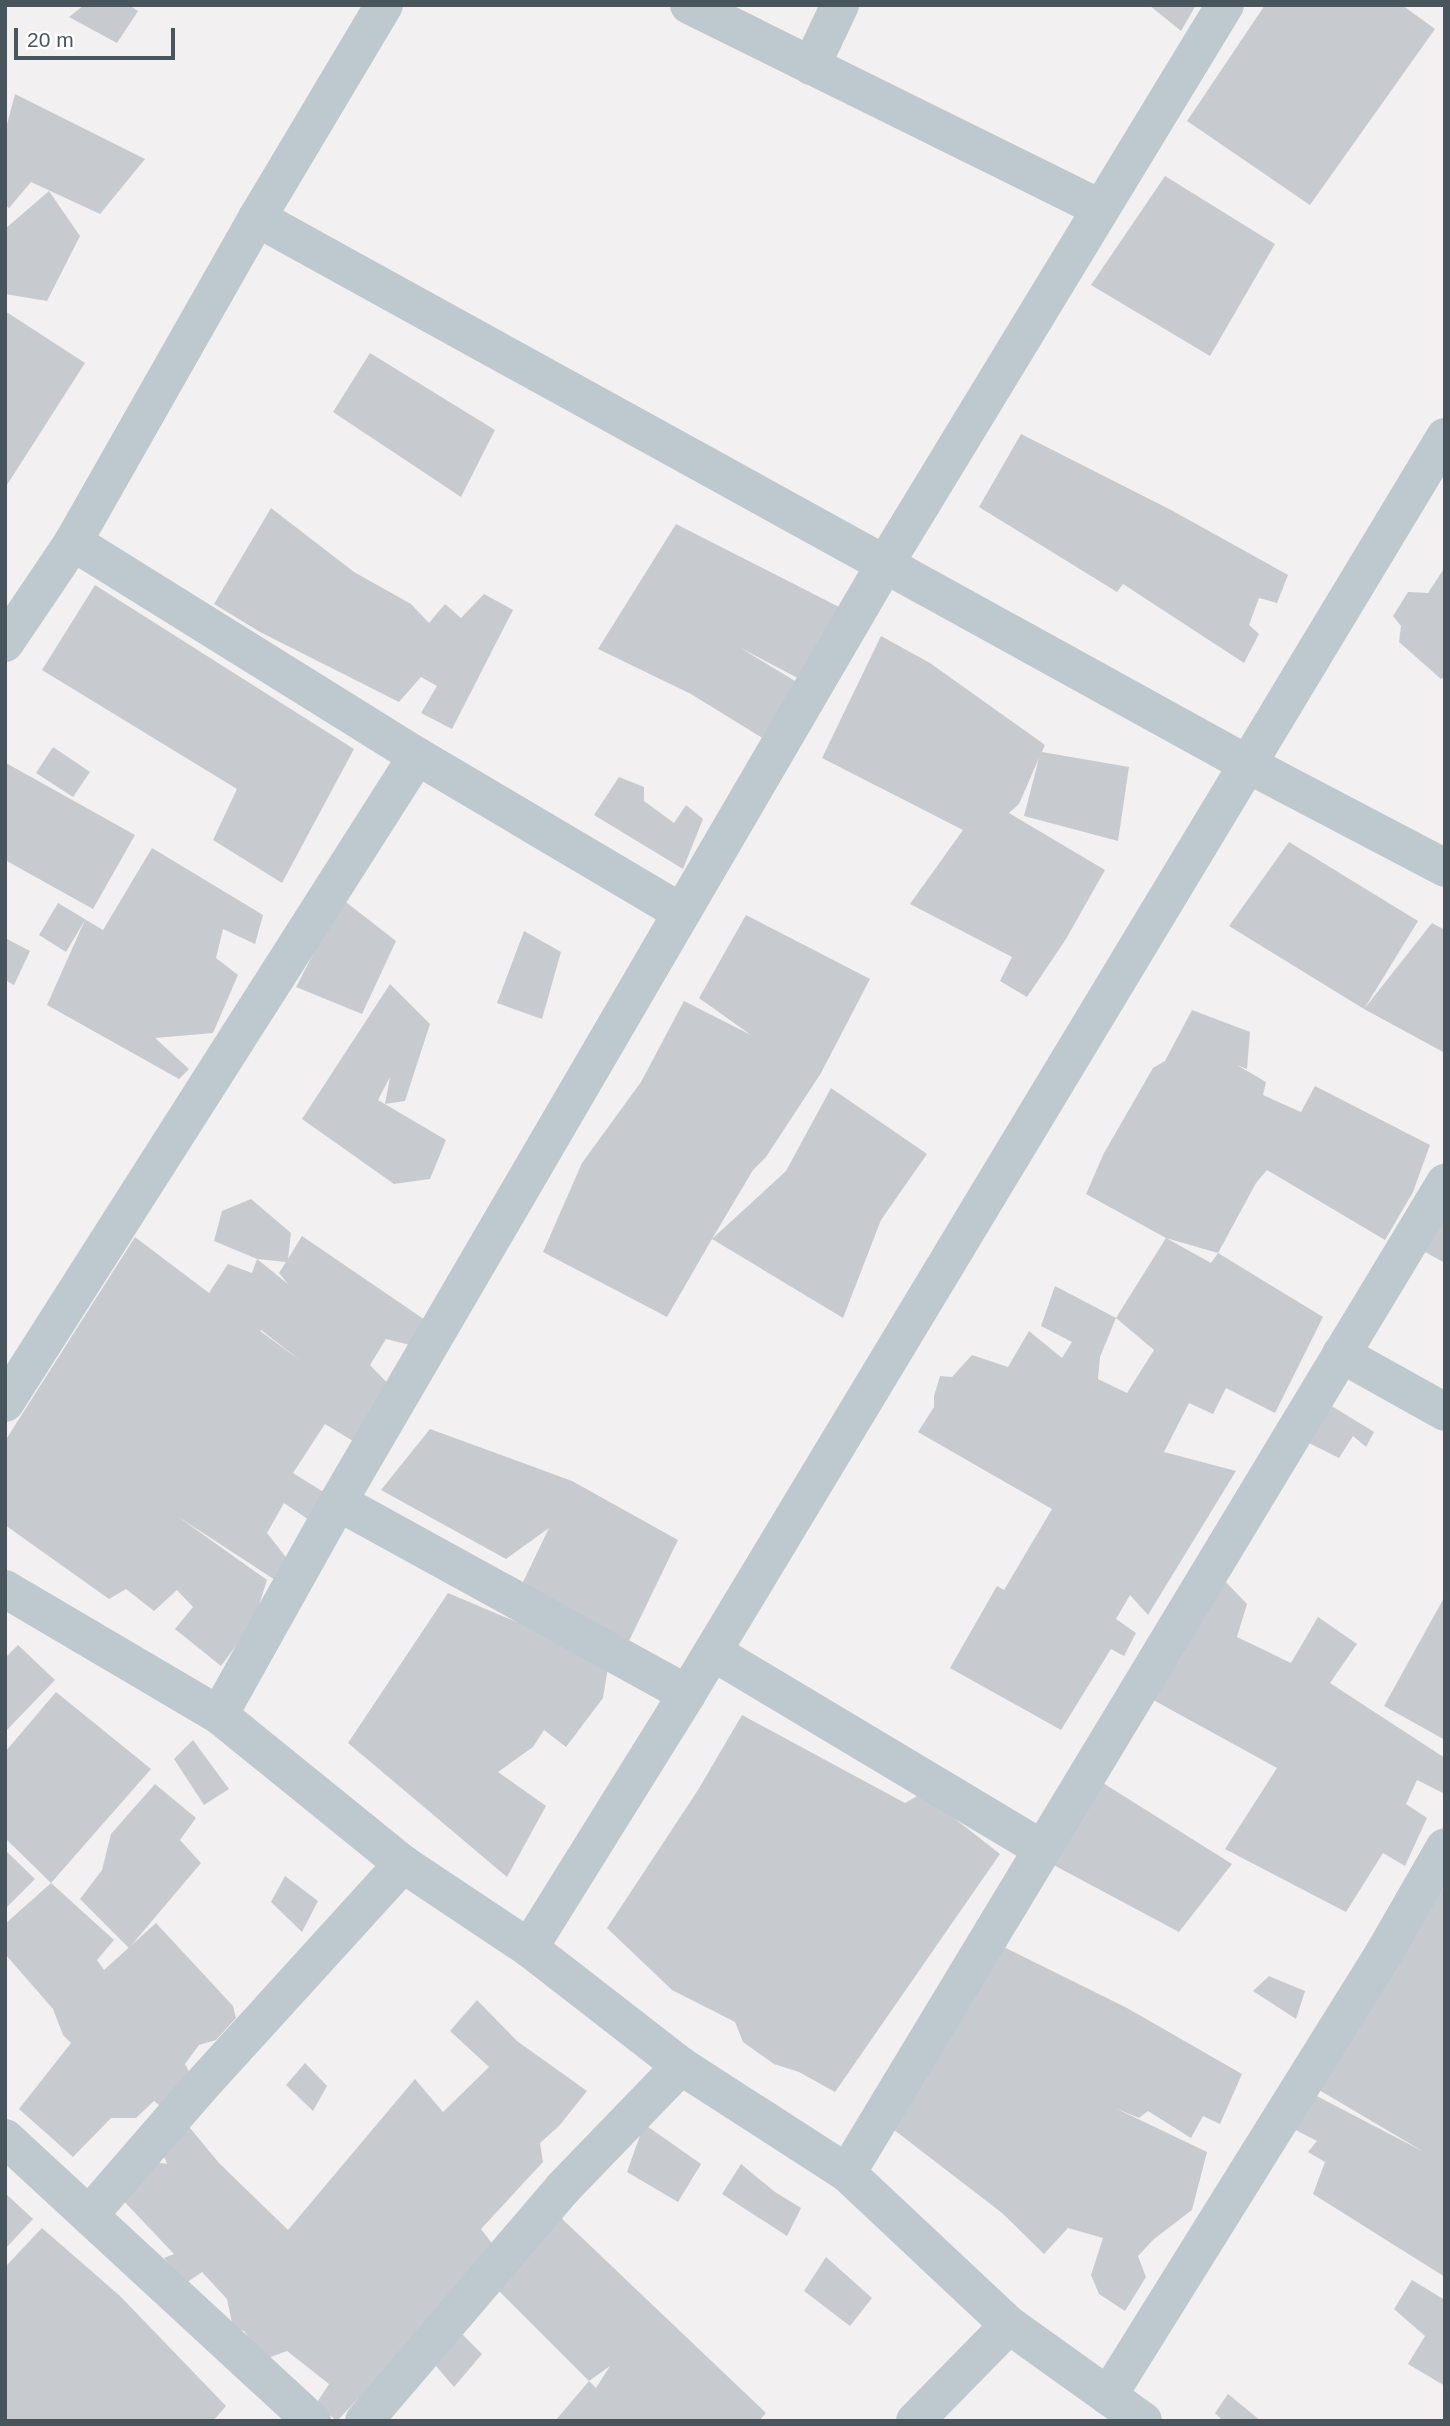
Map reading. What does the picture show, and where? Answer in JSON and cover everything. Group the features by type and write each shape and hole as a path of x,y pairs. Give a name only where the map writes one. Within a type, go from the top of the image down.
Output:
{"street":[{"path":"5,643 73,542 257,218 384,5"},
{"path":"689,5 1099,208"},
{"path":"811,66 840,5"},
{"path":"219,1715 338,1502 885,564 1099,208 1225,5"},
{"path":"257,218 1249,765 1445,868"},
{"path":"528,1948 713,1652 1445,437"},
{"path":"73,542 417,756 681,912"},
{"path":"5,1402 417,756"},
{"path":"847,2173 1445,1182"},
{"path":"1341,1354 1445,1412"},
{"path":"338,1502 687,1694"},
{"path":"5,1590 219,1715 403,1864 528,1948 681,2066 847,2173 1009,2325 1143,2421"},
{"path":"713,1652 1042,1849"},
{"path":"1108,2396 1442,1859"},
{"path":"89,2215 199,2088 403,1864"},
{"path":"364,2421 563,2188 681,2066"},
{"path":"5,2138 312,2421"},
{"path":"915,2421 1009,2325"}],"building":[{"path":"84,5 129,5 138,11 117,43 69,17"},
{"path":"1149,5 1196,5 1181,31"},
{"path":"1265,5 1402,5 1435,29 1310,205 1187,121"},
{"path":"15,94 145,159 100,214 31,182 9,208 5,205 5,132"},
{"path":"1165,176 1275,244 1210,356 1091,285"},
{"path":"49,191 80,236 47,301 5,294 5,229"},
{"path":"5,311 85,363 5,488"},
{"path":"370,353 495,430 461,497 333,412"},
{"path":"1021,434 1171,510 1288,575 1277,603 1259,598 1249,625 1259,634 1244,663 1123,584 1117,592 979,507"},
{"path":"271,508 354,572 411,604 429,623 445,604 461,618 484,594 513,610 452,729 421,713 437,686 421,677 399,702 260,632 214,604"},
{"path":"676,524 843,609 807,683 739,647 805,687 764,739 691,694 598,649"},
{"path":"1445,567 1445,677 1441,679 1399,642 1401,626 1393,616 1408,592 1428,593"},
{"path":"95,585 354,749 282,883 213,840 237,789 42,670"},
{"path":"881,636 930,663 1045,745 1042,752 1129,767 1118,841 1024,816 1039,758 1019,804 1009,813 1105,870 1066,939 1027,997 1000,981 1012,957 910,904 963,830 822,758"},
{"path":"53,747 90,772 73,797 36,773"},
{"path":"6,763 135,835 93,909 5,860"},
{"path":"619,777 644,787 644,801 674,823 686,805 703,819 683,869 594,815"},
{"path":"1289,842 1418,921 1364,1009 1229,926"},
{"path":"152,848 263,915 255,944 223,929 216,958 238,975 213,1033 155,1038 189,1069 179,1079 47,1005 85,920 66,952 39,935 58,903 103,930"},
{"path":"342,899 396,941 362,1014 296,987"},
{"path":"746,915 870,979 821,1073 766,1157 753,1170 667,1317 543,1252 582,1163 641,1082 684,1001 751,1035 699,998"},
{"path":"1432,923 1445,930 1445,1053 1364,1009"},
{"path":"524,931 561,952 542,1019 497,1003"},
{"path":"5,938 30,951 14,985 5,980"},
{"path":"390,984 430,1024 405,1101 385,1104 390,1077 378,1100 446,1140 430,1179 394,1184 302,1119"},
{"path":"1192,1010 1250,1032 1247,1069 1237,1065 1266,1082 1263,1095 1301,1112 1315,1086 1430,1145 1413,1192 1385,1240 1267,1170 1256,1183 1218,1253 1166,1238 1086,1194 1104,1153 1153,1068 1165,1061"},
{"path":"831,1088 927,1154 881,1220 843,1318 712,1239 786,1171"},
{"path":"251,1199 291,1233 288,1259 302,1236 431,1324 414,1346 386,1339 370,1365 399,1395 366,1449 325,1424 293,1473 325,1493 315,1524 284,1503 267,1533 292,1565 278,1582 177,1516 267,1580 254,1621 221,1666 175,1629 193,1607 177,1590 154,1611 126,1589 109,1599 5,1525 5,1441 135,1237 209,1293 228,1264 252,1273 257,1259 214,1241 222,1211","holes":["257,1259 286,1262 279,1273 288,1284","261,1330 301,1361 260,1331"]},
{"path":"1445,1217 1445,1263 1425,1252"},
{"path":"1166,1238 1211,1263 1218,1253 1323,1317 1275,1413 1226,1388 1213,1414 1189,1403 1164,1452 1236,1471 1148,1615 1130,1595 1116,1619 1136,1633 1124,1656 1111,1649 1061,1730 950,1668 997,1586 1004,1590 1052,1509 918,1432 934,1407 940,1376 952,1377 972,1355 1008,1367 1029,1331 1062,1358 1072,1342 1041,1326 1055,1286 1116,1318","holes":["1116,1318 1154,1350 1127,1393 1098,1379 1100,1357"]},
{"path":"1330,1405 1374,1432 1366,1447 1353,1436 1339,1458 1307,1442"},
{"path":"430,1429 572,1481 678,1540 628,1643 522,1584 549,1528 506,1559 381,1490"},
{"path":"1217,1573 1247,1604 1237,1637 1291,1663 1318,1617 1357,1644 1330,1683 1445,1758 1445,1794 1417,1780 1406,1804 1427,1818 1405,1866 1383,1853 1346,1912 1225,1849 1277,1768 1146,1696"},
{"path":"448,1593 609,1661 603,1698 566,1747 544,1730 533,1747 498,1772 546,1806 507,1877 348,1743"},
{"path":"1445,1596 1445,1740 1384,1706"},
{"path":"18,1645 55,1680 5,1732 5,1658"},
{"path":"56,1692 151,1769 51,1883 5,1838 5,1752"},
{"path":"742,1715 905,1803 922,1793 1000,1854 835,2092 799,2072 774,2064 743,2042 735,2022 672,1990 607,1928 698,1790"},
{"path":"193,1740 229,1789 204,1805 174,1759"},
{"path":"1095,1778 1232,1864 1179,1932 1048,1862"},
{"path":"155,1784 196,1818 180,1840 201,1863 129,1948 80,1899 102,1870 111,1834"},
{"path":"5,1850 35,1879 5,1909"},
{"path":"285,1876 318,1901 302,1932 271,1902"},
{"path":"51,1883 114,1940 97,1960 104,1970 156,1923 233,2006 236,2018 216,2040 199,2045 185,2064 194,2081 168,2112 154,2101 136,2118 111,2118 73,2157 19,2109 71,2043 63,2035 53,2009 5,1954 5,1924"},
{"path":"1434,1885 1445,1891 1445,2277 1313,2194 1325,2162 1308,2152 1317,2141 1288,2126 1311,2093 1424,2152 1314,2087"},
{"path":"998,1944 1127,2008 1242,2074 1220,2124 1203,2116 1191,2138 1148,2111 1139,2118 1115,2108 1207,2152 1192,2210 1154,2239 1138,2256 1146,2277 1125,2311 1099,2294 1091,2275 1103,2238 1068,2228 1044,2254 1002,2213 889,2126"},
{"path":"1269,1976 1305,1991 1296,2019 1253,1991"},
{"path":"477,2000 517,2041 587,2091 559,2126 540,2143 543,2162 481,2229 498,2251 337,2421 316,2404 329,2384 287,2351 265,2359 244,2331 233,2328 227,2299 202,2272 186,2283 164,2258 174,2254 118,2195 150,2161 167,2164 160,2146 185,2122 219,2163 288,2230 415,2079 443,2112 489,2067 450,2031"},
{"path":"305,2063 327,2086 313,2111 286,2085"},
{"path":"644,2124 701,2164 678,2202 627,2172"},
{"path":"741,2164 775,2192 801,2208 787,2236 722,2194"},
{"path":"5,2193 33,2219 5,2249"},
{"path":"557,2214 766,2413 759,2421 555,2421 589,2381 492,2284","holes":["610,2366 596,2388 589,2381"]},
{"path":"42,2228 120,2296 226,2406 213,2421 5,2421 5,2267"},
{"path":"826,2257 872,2298 850,2326 804,2291"},
{"path":"1412,2280 1445,2300 1445,2386 1408,2364 1425,2336 1394,2309"},
{"path":"455,2327 482,2354 454,2387 430,2359"},
{"path":"1228,2394 1261,2421 1223,2421 1215,2413"}]}
